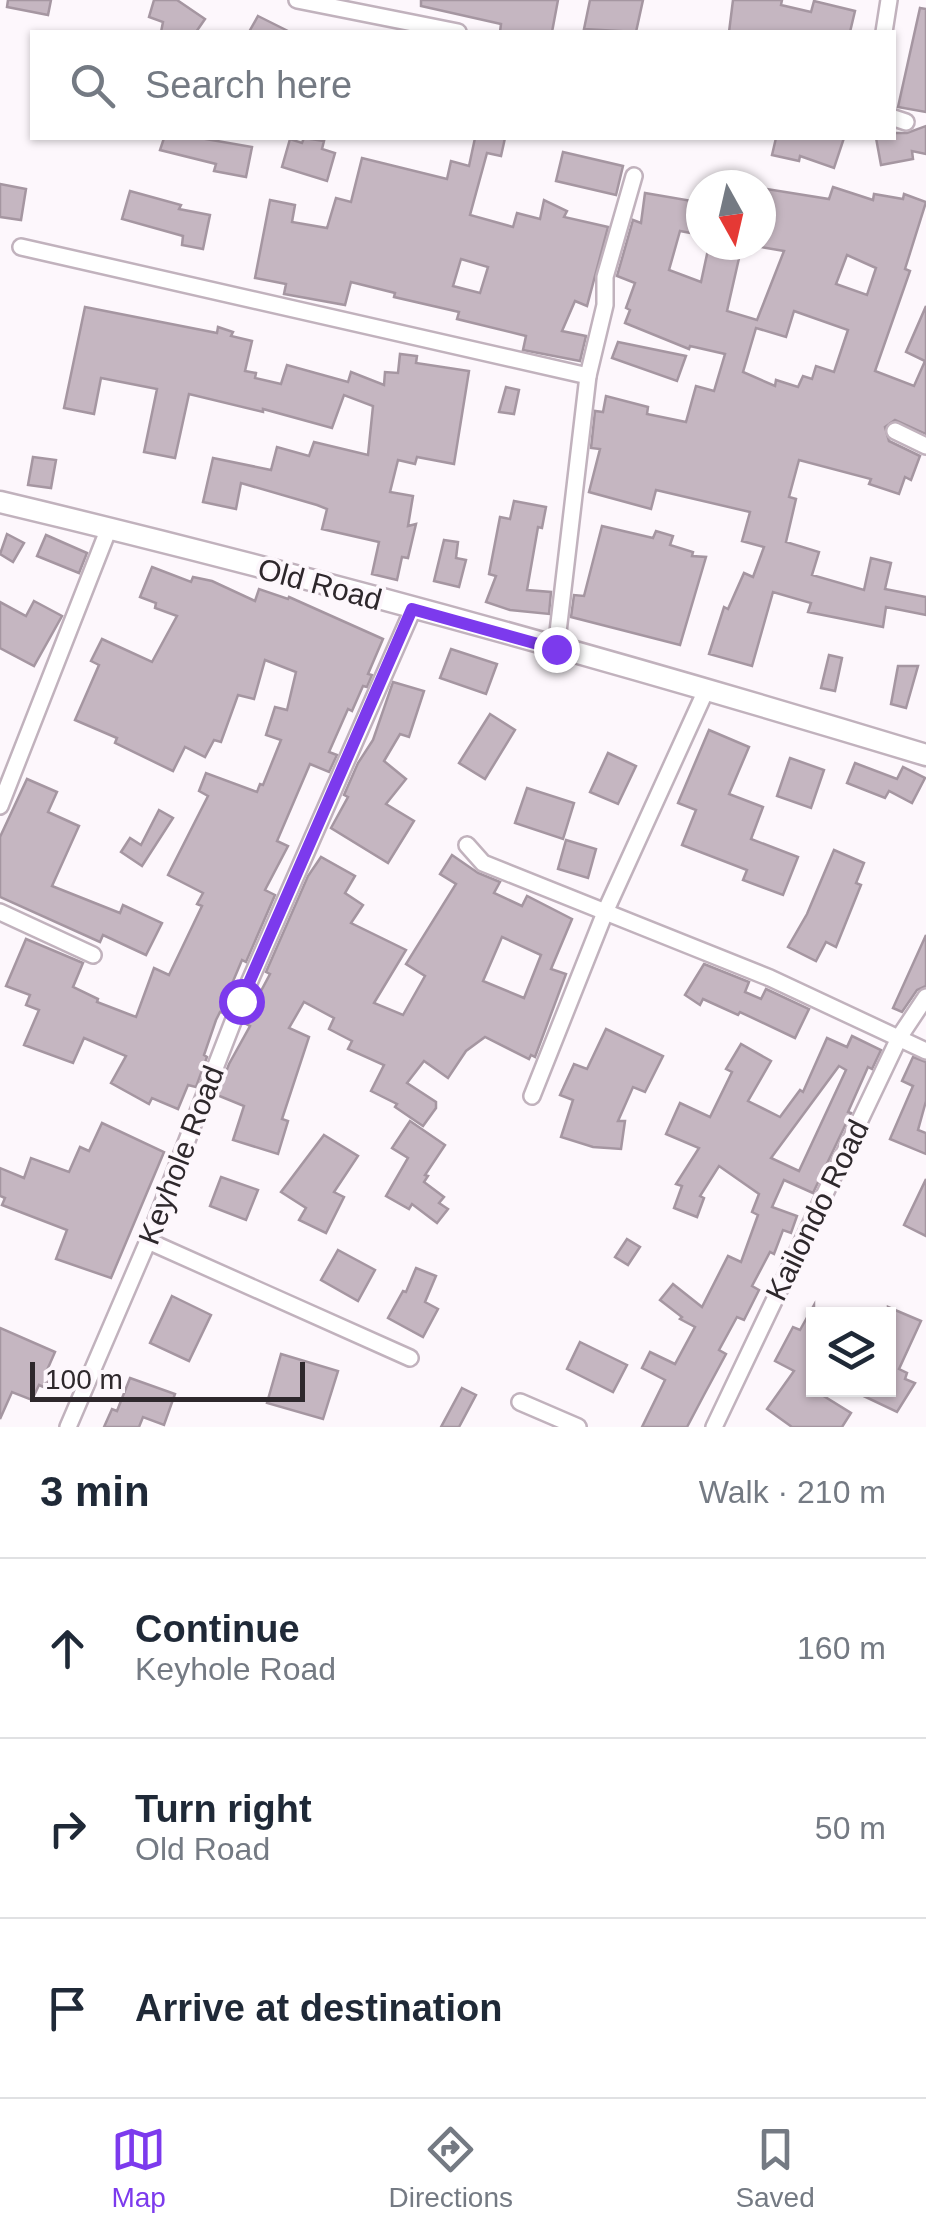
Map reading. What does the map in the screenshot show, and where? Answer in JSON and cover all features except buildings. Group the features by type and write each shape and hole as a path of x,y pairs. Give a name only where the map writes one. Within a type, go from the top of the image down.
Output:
{"street":[{"path":"298,0 448,30"},
{"path":"884,30 889,0"},
{"path":"556,649 588,376 605,305 606,277 634,176"},
{"path":"21,247 588,376"},
{"path":"895,431 926,446"},
{"name":"Old Road","path":"0,502 707,688 926,755"},
{"path":"0,806 109,528"},
{"name":"Keyhole Road","path":"68,1427 148,1241 241,1001 412,609"},
{"path":"532,1096 606,910 707,688"},
{"path":"467,845 482,863 606,910 900,1036 926,1051"},
{"path":"0,912 93,955"},
{"name":"Kailondo Road","path":"714,1427 900,1036 926,997"},
{"path":"148,1241 410,1358"},
{"path":"520,1402 578,1427"}],"route":[{"path":"241,1001 412,609 556,649"}]}
